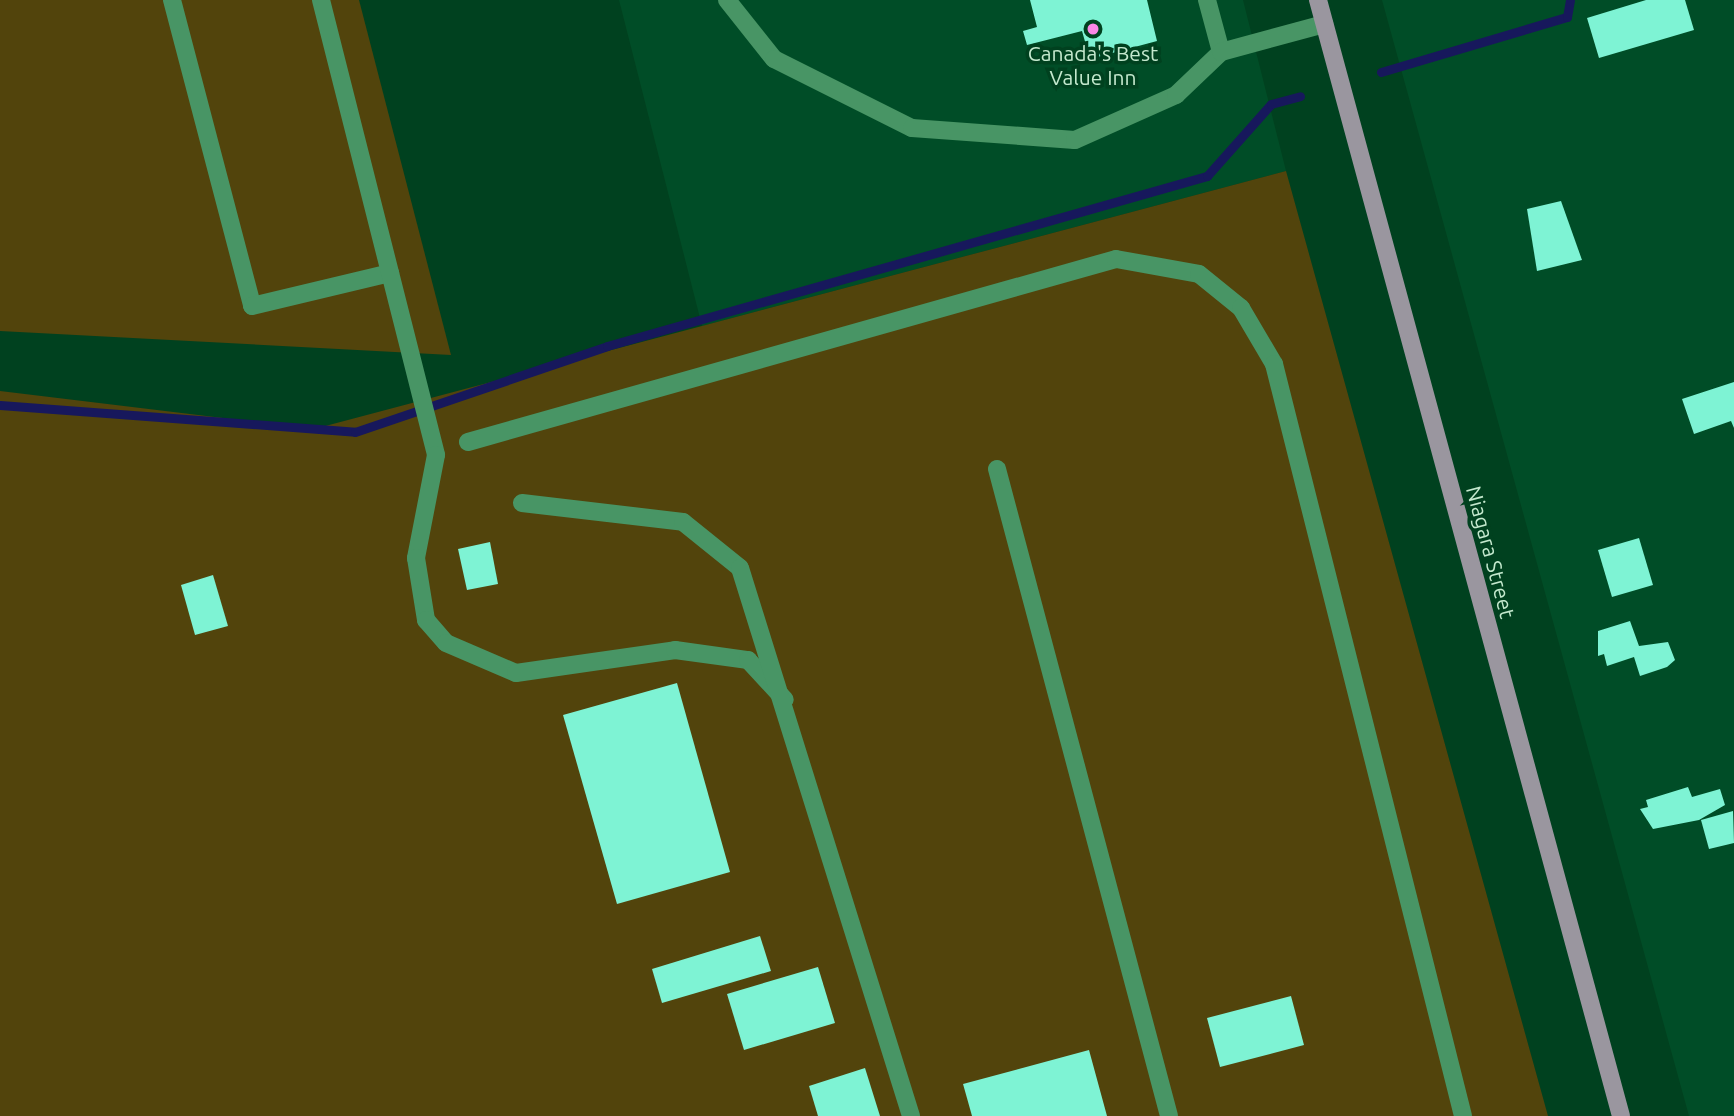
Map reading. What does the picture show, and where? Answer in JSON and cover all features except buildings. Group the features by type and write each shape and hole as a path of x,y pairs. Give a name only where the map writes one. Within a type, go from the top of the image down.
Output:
{"main road":[{"name":"Niagara Street","path":"1318,0 1621,1116"}],"lane":[{"path":"173,0 252,306 390,273"},
{"path":"321,0 436,455 416,558 418,592 426,620 446,643 516,673 675,650 748,660 785,700"},
{"path":"727,0 774,58 912,128 1075,140 1177,96 1221,52 1324,24"},
{"path":"1207,0 1221,52"},
{"path":"468,442 1116,259 1199,274 1241,309 1274,364 1463,1116"},
{"path":"997,468 1169,1116"},
{"path":"522,503 683,522 740,568 785,700 911,1116"}],"shaded area":[{"path":"0,0 359,0 451,355 0,331"},
{"path":"619,0 1243,0 1286,171 702,326"},
{"path":"1382,0 1734,0 1734,1116 1689,1116"},
{"path":"1286,171 1548,1116 0,1116 0,391 314,429"}],"waterway":[{"path":"1381,72 1567,17 1570,0"},
{"path":"0,405 355,432 607,346 1207,176 1271,104 1300,96"}],"place":[{"name":"Canada's Best Value Inn","path":"1093,29"}]}
